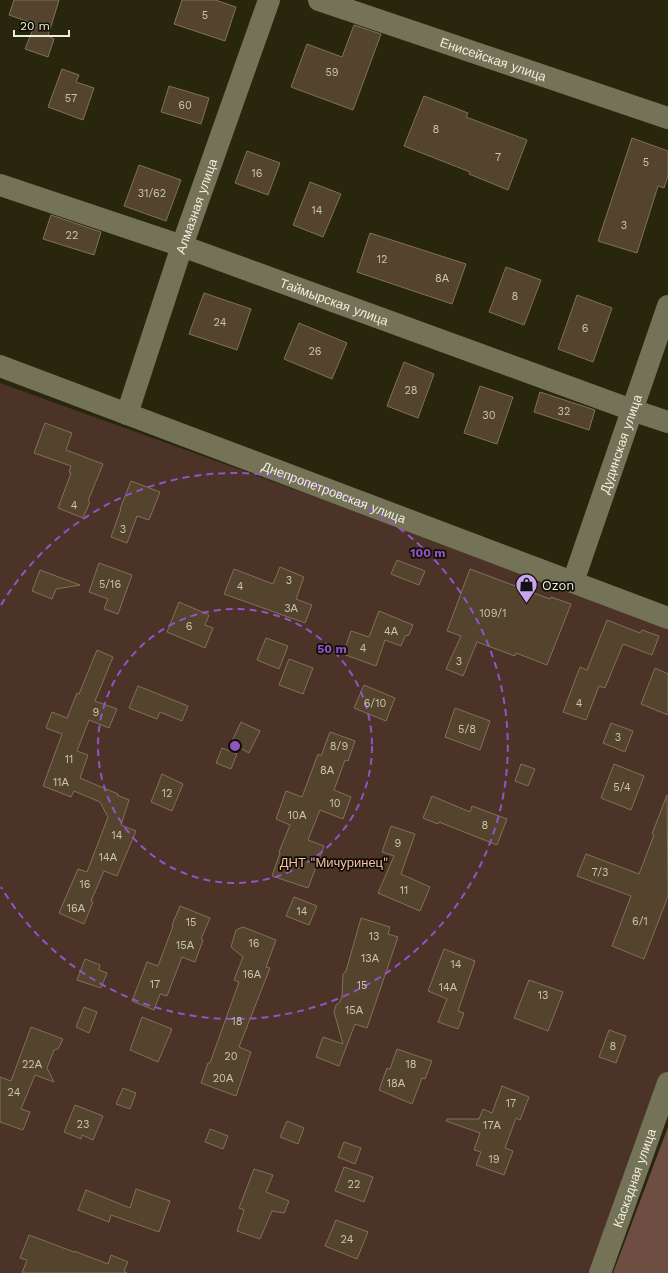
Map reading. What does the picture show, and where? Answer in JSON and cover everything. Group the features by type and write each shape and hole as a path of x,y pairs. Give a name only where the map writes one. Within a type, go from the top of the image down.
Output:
{"street":[{"name":"Алмазная улица","path":"127,414 182,246 269,0"},
{"name":"Енисейская улица","path":"319,0 668,118"},
{"name":"Таймырская улица","path":"0,184 182,246 668,422"},
{"name":"Дудинская улица","path":"573,582 668,306"},
{"name":"Днепропетровская улица","path":"0,366 668,618"},
{"name":"Каскадная улица","path":"600,1273 668,1083"}],"green space":[{"name":"ДНТ \"Мичуринец\"","path":"0,383 668,624 668,1101 602,1273 0,1273"}],"shaded area":[{"path":"668,1127 668,1273 613,1273"}],"building":[{"path":"14,0 59,0 48,36 54,39 48,57 25,49 35,24 9,15"},
{"path":"182,0 215,0 236,7 225,41 174,24"},
{"path":"354,25 381,34 353,110 291,87 307,44 342,57"},
{"path":"62,69 79,75 76,82 94,88 83,120 48,107"},
{"path":"169,86 209,98 201,124 161,112"},
{"path":"424,96 468,113 466,117 527,140 508,190 469,174 470,172 404,146"},
{"path":"632,138 668,151 668,176 664,188 658,186 637,253 598,241"},
{"path":"247,151 280,163 268,195 235,183"},
{"path":"139,165 181,180 166,221 124,206"},
{"path":"310,182 341,194 323,237 293,225"},
{"path":"51,215 101,232 94,255 43,239"},
{"path":"370,233 466,264 452,304 357,272"},
{"path":"506,267 541,280 524,325 489,312"},
{"path":"204,293 251,309 237,350 189,334"},
{"path":"577,295 612,308 593,362 558,349"},
{"path":"299,323 347,343 332,379 284,359"},
{"path":"404,362 434,374 418,418 387,406"},
{"path":"480,386 513,397 497,444 464,433"},
{"path":"540,392 595,410 589,430 534,412"},
{"path":"45,423 72,433 66,450 103,464 88,501 90,502 83,518 58,508 71,473 69,472 71,466 34,453"},
{"path":"131,481 160,492 149,520 137,516 127,543 111,537"},
{"path":"397,560 425,571 419,585 391,574"},
{"path":"99,563 132,575 118,614 104,609 108,599 89,592"},
{"path":"280,567 304,577 296,599 312,605 305,623 224,594 234,569 273,584"},
{"path":"470,569 550,599 551,597 571,604 547,665 516,653 515,656 477,642 463,676 446,669 461,636 447,631"},
{"path":"40,570 80,585 56,589 52,599 32,591"},
{"path":"179,602 209,615 205,625 213,628 205,648 167,632"},
{"path":"379,611 413,625 409,635 405,636 401,646 385,640 376,666 343,654 351,631 369,637"},
{"path":"607,620 640,633 642,630 659,636 652,655 623,644 605,688 599,686 586,720 563,712 580,667 587,670"},
{"path":"266,638 288,646 279,669 257,660"},
{"path":"97,650 113,657 95,701 117,709 109,728 89,720 77,751 88,755 80,778 129,800 121,825 136,831 117,876 104,871 91,901 93,902 84,924 59,913 78,869 87,872 108,817 100,802 74,791 71,797 43,786 62,734 46,728 52,712 67,718 77,693 79,694"},
{"path":"289,659 313,668 303,694 279,685"},
{"path":"655,668 668,674 668,715 641,704"},
{"path":"364,685 395,698 386,721 354,708"},
{"path":"138,686 188,706 182,721 160,712 157,719 129,708"},
{"path":"455,708 490,721 480,750 445,737"},
{"path":"241,722 260,731 249,753 231,743"},
{"path":"611,723 633,731 625,752 603,743"},
{"path":"330,732 355,741 348,761 345,760 334,790 351,797 343,819 320,810 308,840 324,846 308,888 272,876 280,853 279,852 290,825 276,819 286,791 302,797 318,754 321,756"},
{"path":"222,748 237,754 231,769 216,763"},
{"path":"521,764 535,769 528,786 515,781"},
{"path":"614,764 644,776 631,810 601,798"},
{"path":"162,774 183,784 172,811 151,802"},
{"path":"667,795 668,896 644,959 612,946 631,896 577,876 586,854 639,874"},
{"path":"432,796 470,812 472,806 507,819 497,845 439,822 438,824 423,818"},
{"path":"391,826 415,834 401,874 430,887 420,911 378,893 394,856 382,852"},
{"path":"294,897 317,906 309,925 286,916"},
{"path":"180,906 210,918 201,939 203,940 195,962 182,957 167,996 160,994 154,1010 132,1001 147,962 158,966"},
{"path":"361,918 390,927 388,934 398,937 367,1028 355,1024 339,1066 316,1057 323,1037 343,1044 334,1012 336,1005 340,1002 342,996 343,974 346,971"},
{"path":"243,927 276,940 266,967 270,968 239,1047 251,1052 236,1096 201,1083 208,1063 210,1063 239,982 234,980 243,957 231,947 236,930"},
{"path":"444,949 475,961 458,1011 464,1013 458,1029 438,1022 447,999 428,991"},
{"path":"85,959 100,965 99,970 107,973 101,988 77,980"},
{"path":"529,980 563,992 548,1031 514,1018"},
{"path":"84,1007 97,1012 89,1033 76,1027"},
{"path":"142,1017 172,1029 158,1062 130,1050"},
{"path":"31,1027 63,1039 58,1049 54,1050 47,1068 54,1082 35,1075 21,1109 30,1112 23,1130 0,1122 0,1077 11,1081"},
{"path":"609,1030 626,1036 616,1063 599,1057"},
{"path":"397,1049 432,1061 425,1079 422,1078 412,1104 379,1090 387,1068 390,1069"},
{"path":"502,1086 529,1097 520,1120 516,1118 505,1148 513,1151 504,1175 476,1165 481,1152 474,1150 480,1133 446,1121 447,1119 479,1119 483,1109 492,1113"},
{"path":"123,1088 136,1093 130,1109 116,1104"},
{"path":"75,1105 103,1116 93,1140 82,1135 81,1139 64,1132"},
{"path":"287,1121 304,1128 298,1144 280,1137"},
{"path":"210,1129 228,1136 223,1149 205,1142"},
{"path":"344,1142 361,1148 355,1164 338,1157"},
{"path":"344,1167 373,1177 364,1202 335,1191"},
{"path":"254,1169 273,1175 266,1192 289,1201 284,1213 272,1211 260,1239 237,1231 244,1210 239,1208"},
{"path":"136,1189 170,1201 159,1232 111,1215 109,1222 78,1210 86,1190 130,1208"},
{"path":"336,1220 368,1232 357,1259 325,1246"},
{"path":"29,1235 108,1264 111,1255 128,1262 124,1271 127,1273 22,1273 27,1260 20,1258"}],"place":[{"name":"Ozon","path":"527,604"}]}
